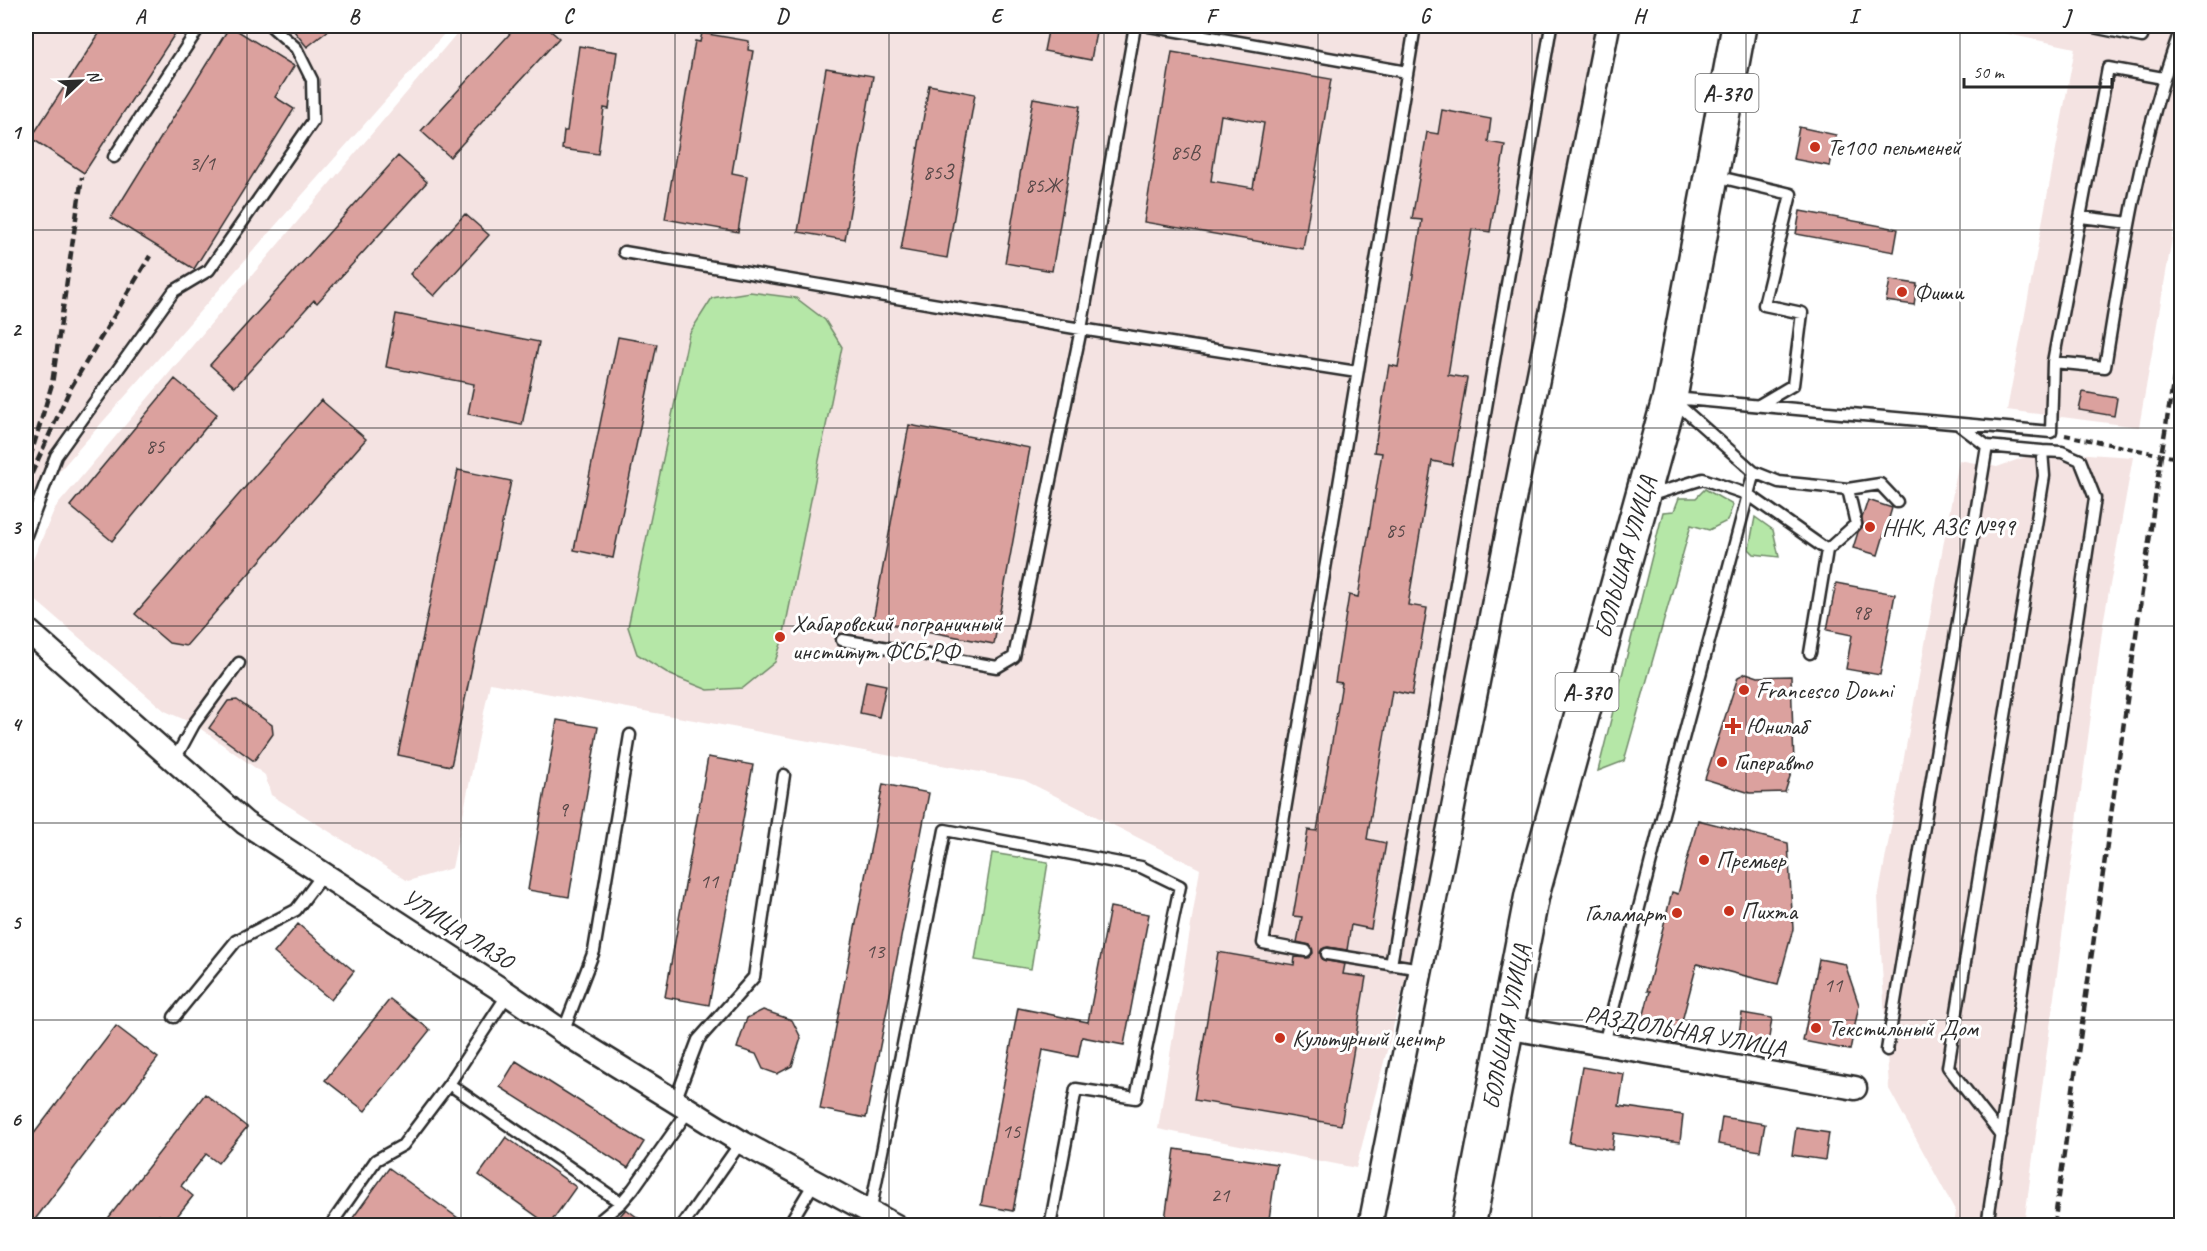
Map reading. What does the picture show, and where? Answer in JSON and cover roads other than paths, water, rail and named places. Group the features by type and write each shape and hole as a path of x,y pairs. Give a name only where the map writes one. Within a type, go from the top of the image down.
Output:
{"highway":[{"name":"БОЛЬШАЯ УЛИЦА","path":"1468,1226 1532,895 1670,398 1739,26"}],"street":[{"path":"1371,1226 1608,26"},
{"name":"УЛИЦА ЛАЗО","path":"26,629 245,823 563,1032 682,1106 814,1183 867,1219 896,1226"},
{"name":"РАЗДОЛЬНАЯ УЛИЦА","path":"1506,1027 1855,1088"}],"lane":[{"path":"114,157 200,26"},
{"path":"26,535 56,456 174,291 209,270 313,121 312,80 296,48 271,26"},
{"path":"842,640 997,667 1014,657 1081,329 1134,26"},
{"path":"1149,26 1407,72"},
{"path":"1306,951 1263,943 1415,26"},
{"path":"1391,965 1551,26"},
{"path":"2088,26 2142,37 2144,26"},
{"path":"2054,362 2105,367 2129,223 2163,78 2179,34"},
{"path":"1670,398 2051,432 2054,362 2108,69 2163,78"},
{"path":"1712,175 1791,194 1764,304 1802,314 1794,385 1760,405"},
{"path":"2080,217 2129,223"},
{"path":"624,252 1081,329 1357,372"},
{"path":"1670,398 1754,472 1779,482 1848,489 1880,484 1898,502"},
{"path":"1958,423 1987,446 2062,452 2080,460 2095,498 1987,1226"},
{"path":"1887,1050 1987,446"},
{"path":"2001,1135 1948,1067 2044,476 2042,451"},
{"path":"1604,1044 1662,814 1754,472"},
{"path":"1642,498 1703,479 1749,495 1827,550"},
{"path":"1810,653 1827,550 1856,524 1848,489"},
{"path":"174,761 194,724 239,663"},
{"path":"563,1032 594,951 630,735"},
{"path":"593,1226 621,1203 633,1189 682,1106 698,1040 754,977 784,775"},
{"path":"867,1219 945,830 1141,867 1180,886 1136,1098 1076,1089 1050,1226"},
{"path":"174,1017 236,941 296,910 323,874"},
{"path":"1327,954 1421,969"},
{"path":"330,1226 376,1160 403,1145 449,1084 508,994"},
{"path":"449,1084 621,1203"},
{"path":"682,1226 741,1142"},
{"path":"788,1226 814,1183"}],"railway":[{"path":"26,471 52,384 82,177"},
{"path":"26,486 70,389 150,256"},
{"path":"2054,1226 2161,455 2182,331"}],"place":[{"name":"Те100 пельменей","path":"1815,147"},
{"name":"Фиши","path":"1902,292"},
{"name":"ННК, АЗС №99","path":"1870,527"},
{"name":"Хабаровский пограничный институт ФСБ РФ","path":"780,637"},
{"name":"Francesco Donni","path":"1744,690"},
{"name":"Юнилаб","path":"1733,726"},
{"name":"Гиперавто","path":"1722,762"},
{"name":"Премьер","path":"1704,860"},
{"name":"Пихта","path":"1729,911"},
{"name":"Галамарт","path":"1677,913"},
{"name":"Текстильный Дом","path":"1816,1028"},
{"name":"Культурный центр","path":"1280,1038"}]}
